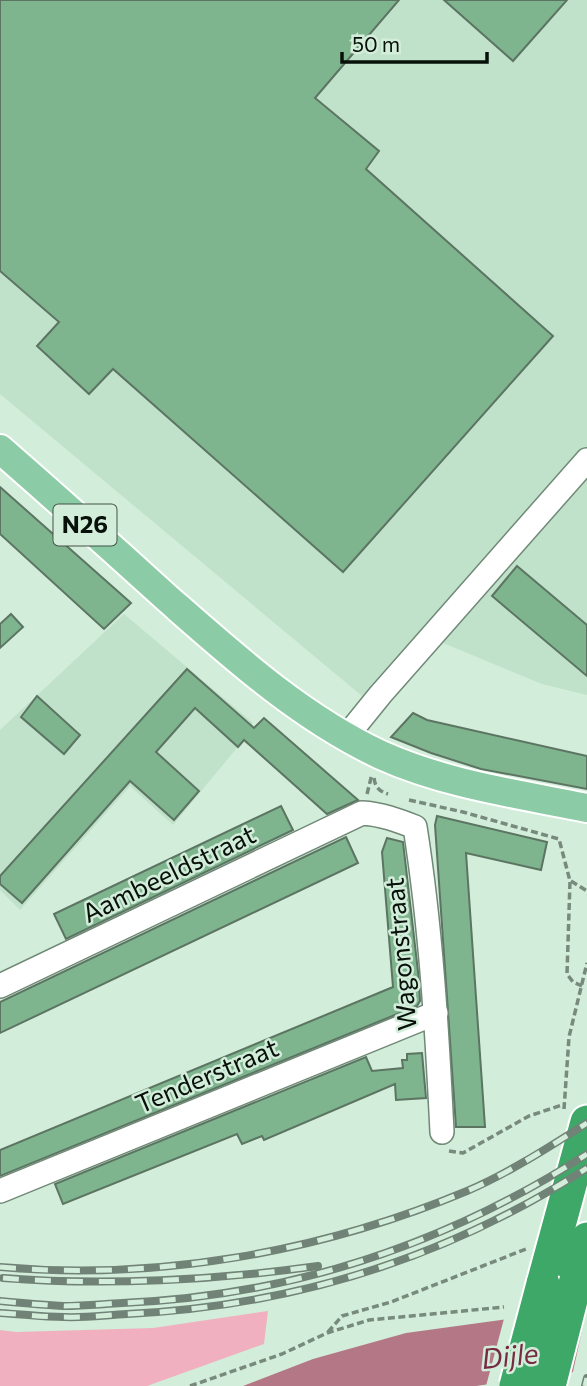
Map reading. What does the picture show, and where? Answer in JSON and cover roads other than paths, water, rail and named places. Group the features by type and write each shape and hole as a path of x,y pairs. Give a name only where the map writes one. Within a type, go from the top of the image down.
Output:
{"highway":[{"path":"516,1386 587,1122"},
{"path":"549,1386 587,1239"}],"main road":[{"name":"N26","path":"0,449 223,648 286,699 346,737 381,755 586,823"},
{"name":"N26","path":"286,699 300,723 373,772 403,783 586,823"}],"street":[{"path":"346,737 587,460"},
{"name":"Aambeeldstraat","path":"0,986 362,813"},
{"name":"Wagonstraat","path":"362,813 379,814 415,827 436,1013 442,1132"},
{"name":"Tenderstraat","path":"0,1191 436,1013"}],"water":[{"name":"Dijle","path":"587,1308 587,1370 476,1386 243,1386 313,1359 406,1333"}],"railway":[{"path":"0,1267 119,1270 179,1265 297,1246 355,1231 467,1191 513,1168 587,1123"},
{"path":"0,1301 71,1306 185,1298 246,1290 306,1277 365,1260 478,1215 587,1154"},
{"path":"0,1313 80,1317 189,1309 309,1288 424,1252 534,1200 587,1168"},
{"path":"3,1278 161,1280 241,1275 318,1266"},
{"path":"585,1386 587,1378"}]}
